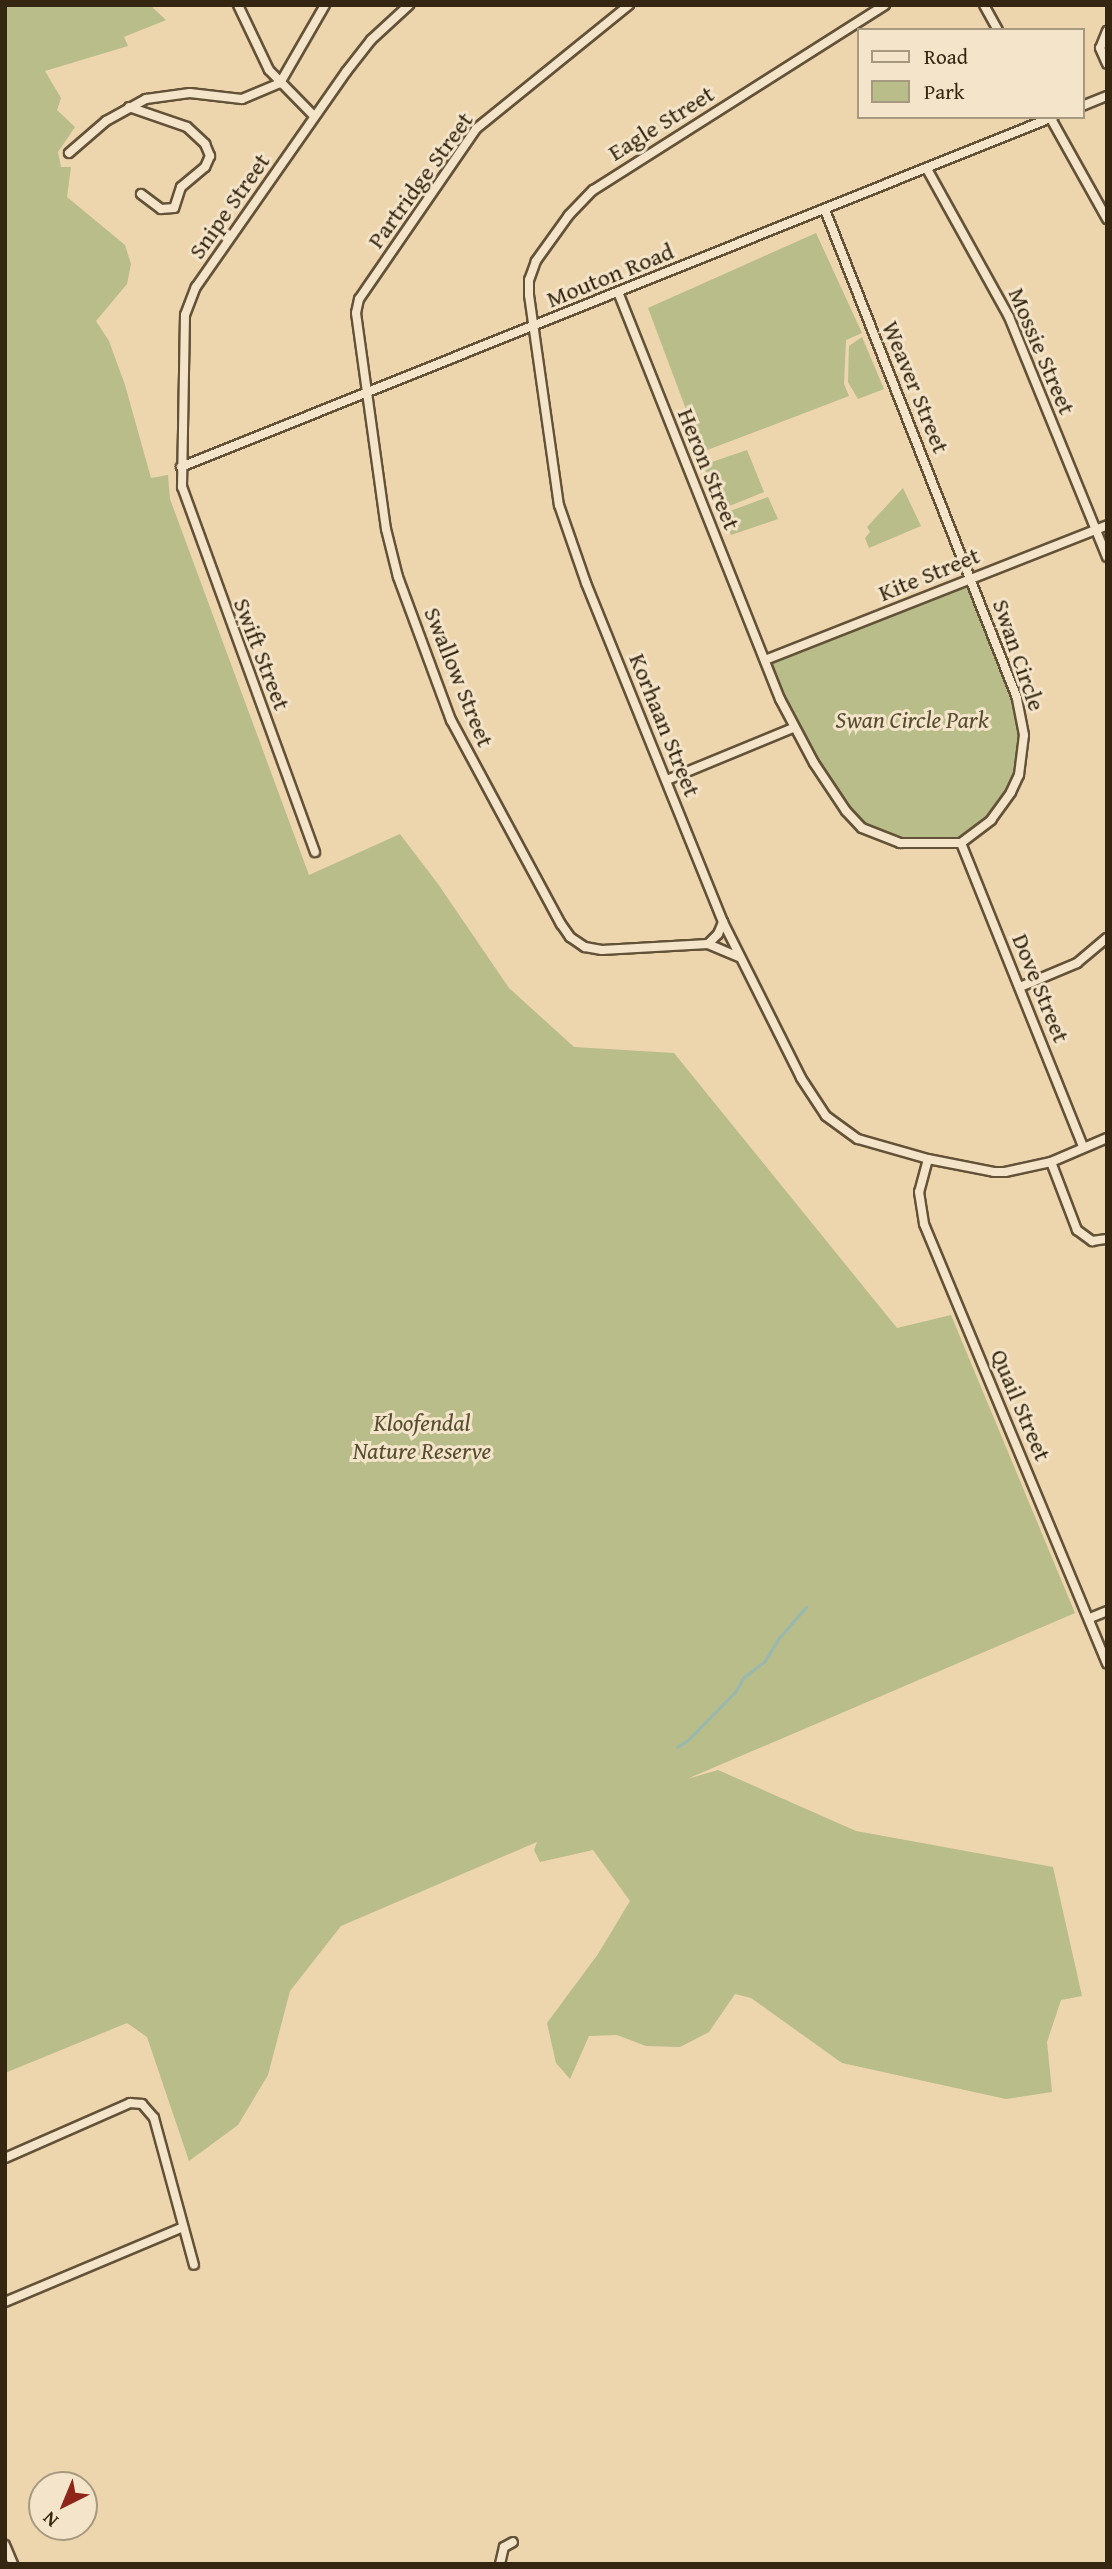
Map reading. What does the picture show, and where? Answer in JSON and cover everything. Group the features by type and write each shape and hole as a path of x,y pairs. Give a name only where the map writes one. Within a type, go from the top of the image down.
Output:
{"street":[{"path":"238,5 266,64 280,83 314,116"},
{"path":"69,153 106,121 128,107 155,96 176,94 242,99 280,83 325,5"},
{"name":"Snipe Street","path":"181,467 184,321 188,301 314,116 371,40 408,5"},
{"name":"Partridge Street","path":"365,393 356,307 379,269 476,128 629,5"},
{"name":"Eagle Street","path":"533,327 529,286 536,261 569,215 593,190 885,5"},
{"path":"984,5 997,28"},
{"path":"1107,31 1100,48 1107,64"},
{"path":"1084,105 1107,96"},
{"path":"128,107 187,127 205,144 210,156 205,167 181,187 174,208 161,209 141,194"},
{"name":"Mouton Road","path":"181,467 1049,119"},
{"path":"1052,119 1107,219"},
{"name":"Mossie Street","path":"927,169 1009,317 1107,557"},
{"name":"Weaver Street","path":"825,209 972,578"},
{"name":"Heron Street","path":"618,292 765,660"},
{"name":"Korhaan Street","path":"533,327 563,521 739,957 801,1078 826,1116 858,1139 928,1159"},
{"name":"Swallow Street","path":"365,393 388,540 437,685 478,772 561,924 570,937 585,947 601,950 708,944"},
{"name":"Swift Street","path":"181,467 182,487 190,515 316,852"},
{"name":"Kite Street","path":"765,660 1107,525"},
{"name":"Swan Circle","path":"961,843 991,820 1012,792 1024,747 1017,698 972,578"},
{"path":"765,660 793,728 846,811 862,828 900,843 961,843"},
{"path":"667,780 793,728"},
{"name":"Dove Street","path":"961,843 1083,1147"},
{"path":"723,922 718,934 708,944 739,957"},
{"path":"1020,987 1077,963 1107,938"},
{"path":"928,1159 1005,1172 1051,1162 1107,1138"},
{"name":"Quail Street","path":"928,1159 919,1192 924,1224 1107,1663"},
{"path":"1051,1162 1077,1230 1092,1241 1107,1239"},
{"path":"1090,1618 1107,1611"},
{"path":"5,2158 130,2103 142,2104 154,2118 194,2265"},
{"path":"5,2302 183,2227"},
{"path":"500,2564 504,2547 513,2542"},
{"path":"5,2545 13,2564"}],"green space":[{"name":"Kloofendal Nature Reserve","path":"5,5 150,5 166,20 124,37 128,46 45,71 61,98 57,110 75,127 58,152 61,167 71,167 67,197 125,245 131,264 127,284 96,321 109,341 125,385 151,478 168,475 170,499 309,875 400,834 438,884 509,988 574,1047 674,1053 897,1328 951,1315 1075,1613 687,1779 718,1770 856,1831 1053,1867 1082,1996 1061,2000 1047,2042 1052,2092 1006,2099 842,2063 751,1998 735,1994 709,2032 680,2047 646,2046 617,2035 589,2036 570,2079 556,2063 547,2023 598,1954 630,1901 593,1850 540,1862 534,1850 537,1842 341,1926 290,1991 268,2075 238,2125 189,2161 147,2037 127,2023 5,2073"},
{"path":"816,233 862,333 846,340 844,384 849,396 702,452 648,308"},
{"path":"862,337 884,389 858,399 848,382 849,346"},
{"path":"747,450 764,492 722,509 703,465"},
{"path":"903,488 921,526 869,548 865,538 870,532 867,527"},
{"path":"768,497 778,519 731,535 722,514"},
{"name":"Swan Circle Park","path":"972,578 1017,698 1023,758 1004,804 961,843 912,844 862,828 814,763 765,660"}],"waterway":[{"path":"677,1747 688,1740 735,1692 744,1677 765,1661 779,1638 806,1607"}]}
